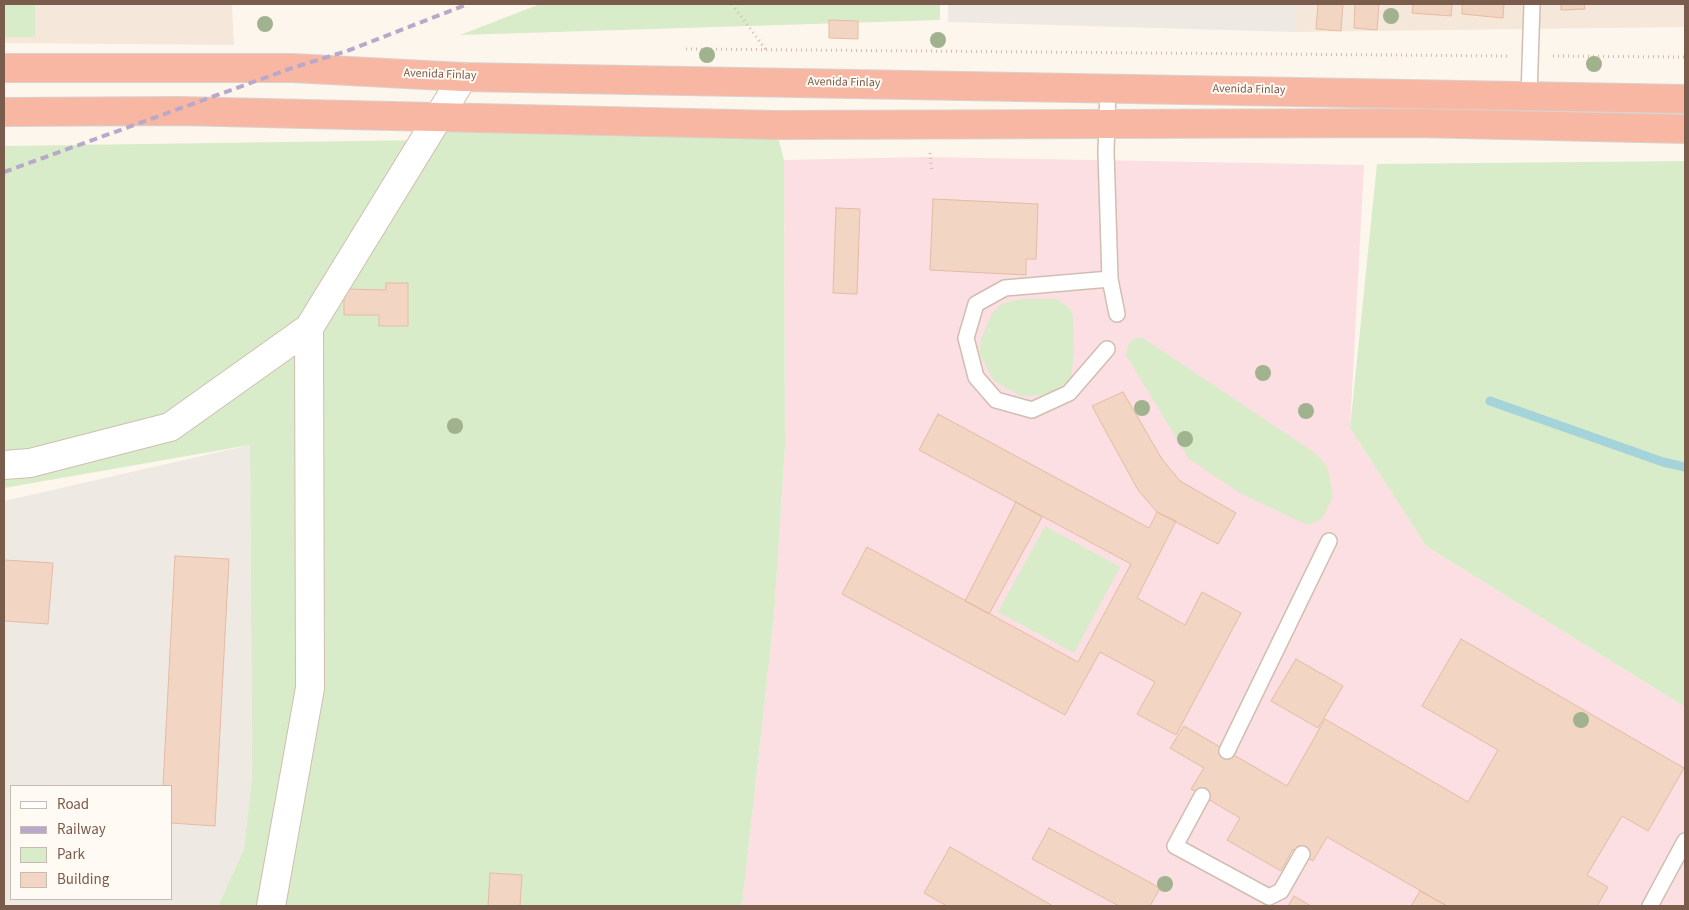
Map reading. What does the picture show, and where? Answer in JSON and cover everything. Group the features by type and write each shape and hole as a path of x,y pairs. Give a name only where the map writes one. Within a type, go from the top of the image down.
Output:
{"highway":[{"name":"Avenida Finlay","path":"4,68 292,68 463,77 1108,87 1685,99"},
{"path":"4,112 179,110 775,125 1107,126 1416,123 1685,129"}],"street":[{"path":"4,465 30,463 170,427 309,328 463,77"},
{"path":"271,906 310,688 309,328"}],"lane":[{"path":"1529,96 1532,4"},
{"path":"1108,87 1110,279 1117,314"},
{"path":"1107,349 1069,393 1032,410 996,400 976,376 966,338 976,304 1005,288 1110,279"},
{"path":"1227,751 1329,541"},
{"path":"1202,796 1175,846 1269,897 1281,891 1302,854"},
{"path":"1650,906 1685,841"}],"path":[{"path":"732,4 766,50"},
{"path":"676,49 1685,57"}],"shaded area":[{"path":"4,4 232,4 234,45 4,43"},
{"path":"948,4 1295,4 1295,32 948,22"},
{"path":"1295,4 1685,4 1685,27 1295,32"},
{"path":"927,157 1364,165 1350,428 1426,546 1685,707 1685,906 742,906 774,617 785,447 784,160"},
{"path":"250,445 252,776 244,849 218,906 4,906 4,501"}],"green space":[{"path":"4,4 35,4 35,37 4,37"},
{"path":"540,4 940,4 940,20 460,35"},
{"path":"439,118 775,125 784,160 785,447 774,617 742,906 218,906 244,849 252,776 250,445 4,488 4,146 426,140"},
{"path":"1685,161 1685,707 1426,546 1350,428 1377,164"},
{"path":"1024,299 1057,299 1070,309 1073,318 1074,353 1071,377 1061,387 1043,395 1021,396 994,381 980,354 981,339 992,313 1003,303"},
{"path":"1135,338 1143,338 1315,453 1328,468 1333,496 1322,519 1307,525 1240,493 1189,459 1126,355 1128,345"},
{"path":"1045,526 1120,567 1074,653 998,612"}],"building":[{"path":"1318,4 1343,4 1341,31 1316,29"},
{"path":"1355,4 1379,4 1377,30 1354,28"},
{"path":"1413,4 1452,4 1451,16 1412,13"},
{"path":"1462,4 1504,4 1503,18 1462,14"},
{"path":"1561,4 1584,4 1585,9 1561,10"},
{"path":"829,20 858,21 858,39 829,38"},
{"path":"933,199 1038,204 1036,259 1026,259 1026,275 930,270"},
{"path":"836,208 860,209 857,294 833,293"},
{"path":"386,283 408,283 408,326 379,326 379,315 344,315 344,289 386,290"},
{"path":"1123,392 1162,459 1180,481 1236,513 1218,544 1157,512 1138,490 1092,406"},
{"path":"938,414 1149,528 1157,512 1176,521 1137,598 1185,625 1202,592 1241,613 1176,735 1137,714 1155,682 1100,652 1065,715 842,594 867,547 1078,662 1131,564 919,450"},
{"path":"1016,502 1042,517 989,614 965,601"},
{"path":"175,556 229,559 215,826 172,823 172,785 163,785"},
{"path":"4,560 53,563 48,624 4,621"},
{"path":"1461,639 1684,768 1648,831 1622,816 1587,875 1608,887 1597,906 1447,906 1327,837 1313,861 1293,849 1281,871 1227,840 1240,818 1191,789 1204,768 1170,748 1184,726 1287,786 1325,719 1468,802 1498,750 1422,706"},
{"path":"1296,659 1343,686 1318,728 1271,701"},
{"path":"1049,828 1160,888 1150,906 1119,906 1032,859"},
{"path":"950,847 1053,906 947,906 924,893"},
{"path":"490,873 522,875 520,906 488,906"},
{"path":"1420,891 1447,906 1411,906"},
{"path":"1294,896 1311,906 1288,906"}],"waterway":[{"path":"1490,401 1663,462 1685,467"}],"railway":[{"path":"4,172 292,68 347,51 468,4"}]}
